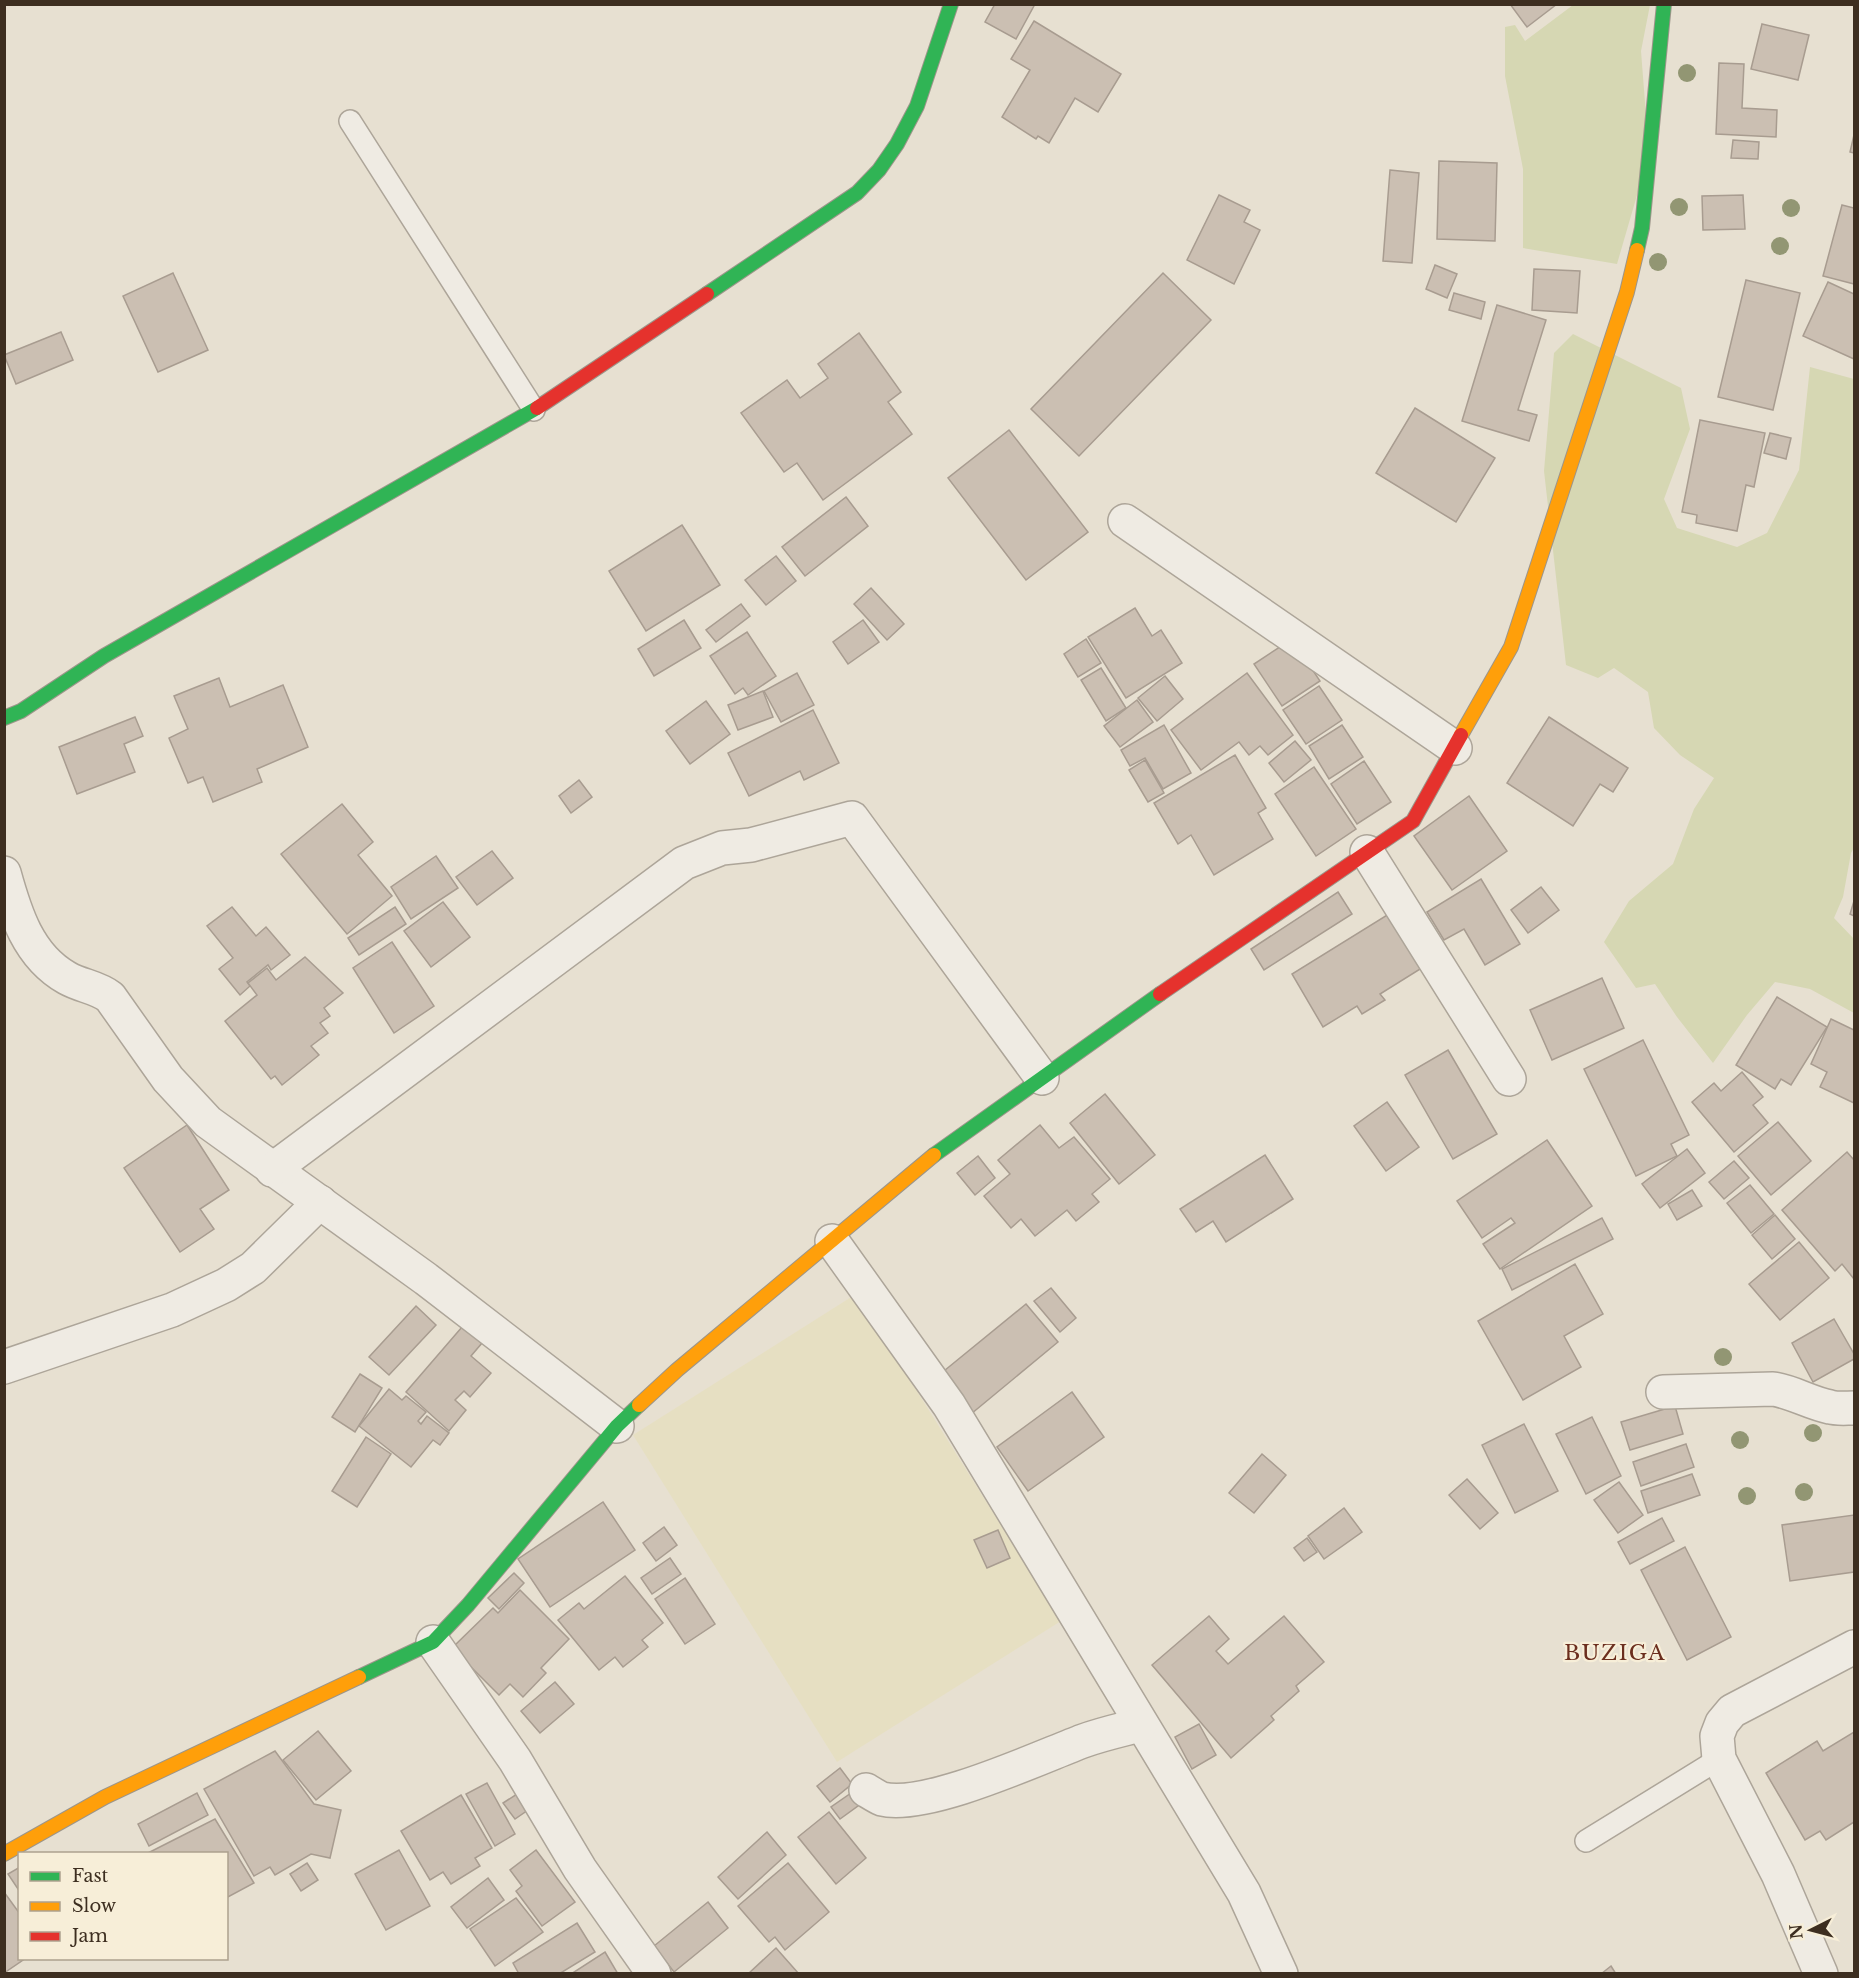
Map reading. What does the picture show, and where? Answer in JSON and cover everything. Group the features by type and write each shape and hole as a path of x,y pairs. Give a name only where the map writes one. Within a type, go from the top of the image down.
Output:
{"street":[{"path":"4,718 21,711 104,656 534,410 857,193 885,163 909,123 926,85 951,4"},
{"path":"4,1854 105,1797 433,1642 468,1605 617,1426 677,1370 943,1148 1167,989 1413,821 1511,647 1627,292 1642,228 1664,4"},
{"path":"1125,521 1455,748"},
{"path":"272,1170 684,863 722,848 751,845 852,818 1042,1078"},
{"path":"1367,852 1509,1079"},
{"path":"4,873 17,916 29,941 41,956 68,978 100,989 110,997 168,1079 208,1122 426,1279 617,1426"},
{"path":"4,1367 172,1310 226,1285 253,1268 320,1202"},
{"path":"832,1241 949,1405 1140,1725 1244,1893 1281,1974"},
{"path":"1663,1392 1773,1389 1790,1391 1807,1401 1832,1408 1854,1408"},
{"path":"433,1642 515,1760 580,1869 654,1974"},
{"path":"1821,1974 1778,1874 1719,1759 1718,1736 1722,1723 1732,1711 1854,1647"},
{"path":"866,1790 882,1799 904,1800 941,1793 993,1776 1086,1740 1140,1725"}],"lane":[{"path":"350,121 534,410"},
{"path":"1586,1841 1719,1759"}],"shaded area":[{"path":"856,1294 1061,1621 837,1762 633,1435"}],"green space":[{"path":"1573,5 1650,5 1641,51 1649,154 1617,264 1523,248 1523,169 1505,76 1505,27 1515,25 1525,41"},
{"path":"1573,334 1681,388 1690,429 1664,499 1677,528 1737,547 1767,533 1799,470 1810,367 1854,379 1854,848 1851,853 1843,897 1834,918 1854,939 1854,1013 1810,989 1775,982 1747,1015 1713,1063 1655,984 1636,988 1604,942 1629,901 1673,864 1694,809 1714,778 1680,755 1654,728 1648,692 1614,668 1598,678 1566,665 1544,471 1554,353"}],"building":[{"path":"995,4 1035,4 1016,39 985,22"},
{"path":"1510,4 1557,4 1527,27"},
{"path":"1034,21 1121,74 1098,112 1075,98 1049,143 1038,136 1036,139 1002,117 1030,70 1011,59"},
{"path":"1762,24 1809,35 1798,80 1751,69"},
{"path":"1719,63 1744,64 1742,108 1777,110 1776,137 1716,134"},
{"path":"1854,135 1854,153 1850,152"},
{"path":"1733,140 1759,142 1758,159 1731,158"},
{"path":"1439,161 1497,163 1495,241 1437,239"},
{"path":"1390,170 1419,173 1412,263 1383,261"},
{"path":"1219,195 1250,210 1244,222 1260,230 1234,284 1187,260"},
{"path":"1743,195 1745,229 1703,230 1702,196"},
{"path":"1842,205 1854,208 1854,284 1823,276"},
{"path":"1435,265 1457,274 1447,298 1426,289"},
{"path":"1534,269 1580,271 1577,313 1532,310"},
{"path":"173,273 208,350 158,372 123,296"},
{"path":"1163,273 1211,320 1079,456 1031,409"},
{"path":"1746,280 1800,293 1773,410 1718,397"},
{"path":"1828,282 1854,294 1854,359 1803,336"},
{"path":"1454,293 1485,302 1481,319 1449,310"},
{"path":"1497,305 1546,320 1518,410 1537,415 1529,441 1462,421"},
{"path":"61,332 73,360 16,384 4,355"},
{"path":"859,333 901,392 888,402 912,434 823,500 797,463 784,472 741,413 787,380 800,398 828,378 818,364"},
{"path":"1415,408 1495,458 1456,522 1376,473"},
{"path":"1700,420 1765,433 1754,487 1746,485 1737,531 1696,523 1697,515 1682,512"},
{"path":"1009,430 1088,532 1026,580 948,478"},
{"path":"1770,433 1791,438 1786,459 1764,453"},
{"path":"846,497 868,526 805,576 782,547"},
{"path":"682,525 720,585 646,631 609,571"},
{"path":"776,556 796,581 766,605 745,580"},
{"path":"871,588 904,624 887,640 854,604"},
{"path":"741,604 750,616 716,642 706,630"},
{"path":"1135,608 1152,636 1161,630 1182,663 1126,698 1088,637"},
{"path":"684,620 701,648 654,676 638,649"},
{"path":"863,620 879,642 848,664 833,642"},
{"path":"747,632 776,676 748,695 743,688 735,694 710,656"},
{"path":"1086,639 1101,663 1078,677 1064,654"},
{"path":"1292,639 1320,681 1282,706 1254,664"},
{"path":"1101,668 1126,708 1106,721 1081,680"},
{"path":"797,673 814,705 781,722 764,691"},
{"path":"1247,673 1293,735 1268,755 1260,746 1249,755 1239,742 1201,770 1171,730"},
{"path":"1165,676 1183,699 1157,721 1138,698"},
{"path":"219,678 230,707 283,685 308,747 257,769 262,782 213,802 203,777 188,783 169,738 188,729 174,696"},
{"path":"1319,686 1342,720 1306,744 1283,710"},
{"path":"763,691 773,717 738,730 728,705"},
{"path":"1137,700 1153,722 1120,747 1104,726"},
{"path":"706,701 730,734 690,764 666,731"},
{"path":"813,710 839,763 804,780 800,771 749,796 728,753"},
{"path":"135,717 143,736 124,744 135,772 77,794 59,747"},
{"path":"1549,717 1628,768 1613,792 1600,784 1573,826 1507,783"},
{"path":"1164,725 1191,773 1163,789 1145,758 1130,766 1121,750"},
{"path":"1342,725 1363,757 1329,779 1309,746"},
{"path":"1295,741 1311,760 1284,782 1269,763"},
{"path":"1235,755 1266,808 1258,813 1273,839 1214,875 1191,835 1178,844 1154,803"},
{"path":"1145,760 1164,793 1148,802 1129,770"},
{"path":"1364,761 1391,802 1357,824 1331,784"},
{"path":"1314,767 1356,829 1316,856 1275,794"},
{"path":"579,780 592,797 571,813 559,796"},
{"path":"1469,796 1507,851 1452,890 1414,836"},
{"path":"342,804 373,842 358,855 392,896 347,934 281,854"},
{"path":"492,851 513,878 477,905 456,877"},
{"path":"436,856 458,888 411,919 391,887"},
{"path":"1481,879 1520,944 1485,965 1464,929 1444,940 1427,912"},
{"path":"1541,887 1559,910 1528,933 1511,910"},
{"path":"1338,892 1352,914 1264,970 1251,949"},
{"path":"1854,901 1854,916 1850,914"},
{"path":"443,902 470,937 431,967 404,931"},
{"path":"232,907 256,936 266,927 290,955 271,970 268,965 247,982 250,986 240,995 219,969 233,958 207,926"},
{"path":"395,907 406,924 359,955 348,938"},
{"path":"1392,912 1425,966 1380,994 1385,1000 1362,1014 1357,1006 1323,1027 1292,974"},
{"path":"392,942 434,1006 394,1033 353,968"},
{"path":"305,957 343,993 324,1008 330,1016 320,1023 328,1033 311,1046 319,1055 282,1085 275,1076 271,1079 225,1021 257,995 248,983 267,968 276,980"},
{"path":"1602,978 1624,1028 1552,1060 1530,1010"},
{"path":"1777,997 1827,1027 1791,1085 1781,1079 1775,1089 1736,1065"},
{"path":"1831,1019 1854,1030 1854,1103 1820,1087 1827,1072 1811,1064"},
{"path":"1643,1040 1689,1135 1671,1144 1677,1156 1636,1176 1584,1069"},
{"path":"1448,1050 1497,1134 1453,1159 1405,1075"},
{"path":"1742,1072 1763,1097 1753,1105 1768,1123 1734,1152 1692,1102 1714,1083 1721,1091"},
{"path":"1105,1094 1155,1155 1119,1184 1070,1123"},
{"path":"1387,1102 1419,1147 1386,1171 1354,1126"},
{"path":"1778,1122 1811,1161 1771,1195 1738,1156"},
{"path":"187,1125 229,1190 200,1209 214,1229 180,1252 124,1168"},
{"path":"1040,1125 1059,1148 1074,1137 1110,1179 1092,1194 1099,1202 1076,1221 1067,1210 1035,1236 1021,1219 1011,1228 984,1196 1010,1174 998,1160"},
{"path":"1547,1140 1592,1206 1500,1269 1483,1244 1515,1223 1511,1218 1482,1238 1457,1201"},
{"path":"1687,1149 1705,1173 1660,1208 1642,1184"},
{"path":"1847,1152 1854,1160 1854,1279 1842,1264 1835,1271 1782,1210"},
{"path":"1265,1155 1293,1199 1226,1242 1213,1221 1196,1232 1180,1209"},
{"path":"978,1156 995,1178 975,1195 957,1173"},
{"path":"1734,1161 1749,1178 1724,1199 1709,1182"},
{"path":"1750,1185 1774,1214 1751,1233 1727,1203"},
{"path":"1692,1190 1702,1206 1677,1220 1668,1204"},
{"path":"1775,1215 1795,1239 1772,1259 1752,1235"},
{"path":"1602,1218 1613,1239 1512,1290 1502,1269"},
{"path":"1799,1242 1829,1278 1780,1320 1749,1284"},
{"path":"1575,1264 1603,1314 1564,1336 1581,1367 1523,1400 1478,1321"},
{"path":"1051,1288 1076,1318 1060,1332 1034,1301"},
{"path":"1026,1304 1058,1342 971,1414 939,1375"},
{"path":"416,1306 436,1325 389,1375 369,1357"},
{"path":"1834,1319 1854,1354 1854,1359 1813,1382 1792,1343"},
{"path":"462,1327 482,1343 471,1356 491,1373 470,1397 464,1391 455,1400 466,1410 449,1431 406,1392"},
{"path":"360,1374 382,1388 355,1432 332,1417"},
{"path":"389,1389 402,1400 406,1396 426,1412 418,1421 421,1424 427,1416 449,1433 440,1445 433,1440 411,1467 359,1426"},
{"path":"1072,1392 1104,1437 1028,1491 997,1447"},
{"path":"1675,1406 1683,1434 1630,1450 1621,1422"},
{"path":"1592,1417 1621,1476 1586,1494 1556,1434"},
{"path":"1524,1424 1558,1491 1515,1513 1482,1445"},
{"path":"366,1437 391,1454 357,1507 332,1491"},
{"path":"1686,1444 1694,1467 1641,1486 1633,1462"},
{"path":"1262,1454 1286,1475 1254,1513 1229,1493"},
{"path":"1692,1474 1700,1495 1648,1513 1641,1491"},
{"path":"1467,1479 1498,1513 1480,1529 1449,1495"},
{"path":"1619,1482 1643,1515 1618,1533 1594,1500"},
{"path":"603,1502 635,1550 550,1607 518,1559"},
{"path":"1344,1508 1362,1532 1324,1559 1308,1536"},
{"path":"1854,1515 1854,1572 1790,1581 1782,1525"},
{"path":"1662,1518 1674,1541 1630,1564 1618,1542"},
{"path":"664,1527 677,1545 656,1561 643,1543"},
{"path":"998,1530 1010,1558 987,1568 974,1540"},
{"path":"1307,1538 1317,1552 1304,1561 1294,1548"},
{"path":"1685,1547 1731,1637 1687,1660 1641,1570"},
{"path":"670,1558 681,1574 652,1594 641,1578"},
{"path":"514,1573 524,1583 499,1609 488,1598"},
{"path":"625,1576 663,1623 642,1640 648,1647 623,1667 615,1657 599,1670 558,1620 579,1603 584,1609"},
{"path":"685,1578 715,1624 685,1644 655,1599"},
{"path":"520,1590 569,1639 541,1668 546,1673 523,1697 510,1684 499,1695 452,1648 493,1608 498,1613"},
{"path":"1209,1616 1229,1639 1216,1651 1228,1664 1284,1616 1324,1662 1296,1686 1299,1691 1271,1716 1274,1720 1231,1758 1152,1665"},
{"path":"555,1682 574,1704 540,1733 521,1711"},
{"path":"1199,1724 1216,1755 1192,1769 1175,1737"},
{"path":"318,1731 351,1771 316,1800 283,1760"},
{"path":"1854,1732 1854,1822 1826,1840 1820,1831 1805,1840 1766,1773 1817,1741 1823,1751"},
{"path":"275,1751 314,1804 341,1810 330,1858 311,1854 275,1875 270,1867 254,1876 204,1789"},
{"path":"840,1768 852,1784 830,1802 817,1786"},
{"path":"487,1783 515,1834 495,1846 466,1794"},
{"path":"854,1791 862,1803 840,1819 831,1807"},
{"path":"197,1793 208,1815 149,1846 138,1824"},
{"path":"517,1794 528,1810 515,1819 503,1803"},
{"path":"461,1795 492,1848 475,1858 480,1866 451,1884 443,1872 430,1880 401,1831"},
{"path":"829,1812 866,1858 836,1884 798,1837"},
{"path":"215,1819 254,1883 228,1897 228,1852 150,1852"},
{"path":"767,1832 786,1855 738,1899 718,1877"},
{"path":"399,1850 430,1906 386,1930 355,1874"},
{"path":"536,1850 575,1902 542,1926 516,1891 522,1886 510,1870"},
{"path":"307,1863 318,1880 301,1891 290,1874"},
{"path":"788,1863 829,1912 785,1950 775,1937 769,1942 738,1906"},
{"path":"18,1868 18,1889 8,1874"},
{"path":"488,1878 504,1900 467,1928 451,1907"},
{"path":"4,1892 18,1911 18,1960 23,1960 4,1973"},
{"path":"516,1898 543,1932 495,1966 470,1929"},
{"path":"708,1902 728,1928 674,1972 654,1946"},
{"path":"577,1923 595,1952 559,1974 519,1974 513,1963"},
{"path":"776,1948 799,1974 748,1974"},
{"path":"605,1952 618,1974 571,1974"},
{"path":"1611,1966 1616,1974 1601,1974"}],"traffic: fast":[{"path":"707,294 857,193 879,170 897,144 917,106 951,4"},
{"path":"1637,250 1642,228 1664,4"},
{"path":"4,718 21,711 104,656 537,408"},
{"path":"934,1155 1160,994"},
{"path":"359,1677 433,1642 468,1605 617,1426 639,1405"}],"traffic: slow":[{"path":"1461,735 1511,647 1627,292 1637,250"},
{"path":"639,1405 677,1370 934,1155"},
{"path":"4,1854 105,1797 359,1677"}],"traffic: jam":[{"path":"537,408 707,294"},
{"path":"1160,994 1413,821 1461,735"}],"district":[{"name":"BUZIGA","path":"1615,1653"}]}
